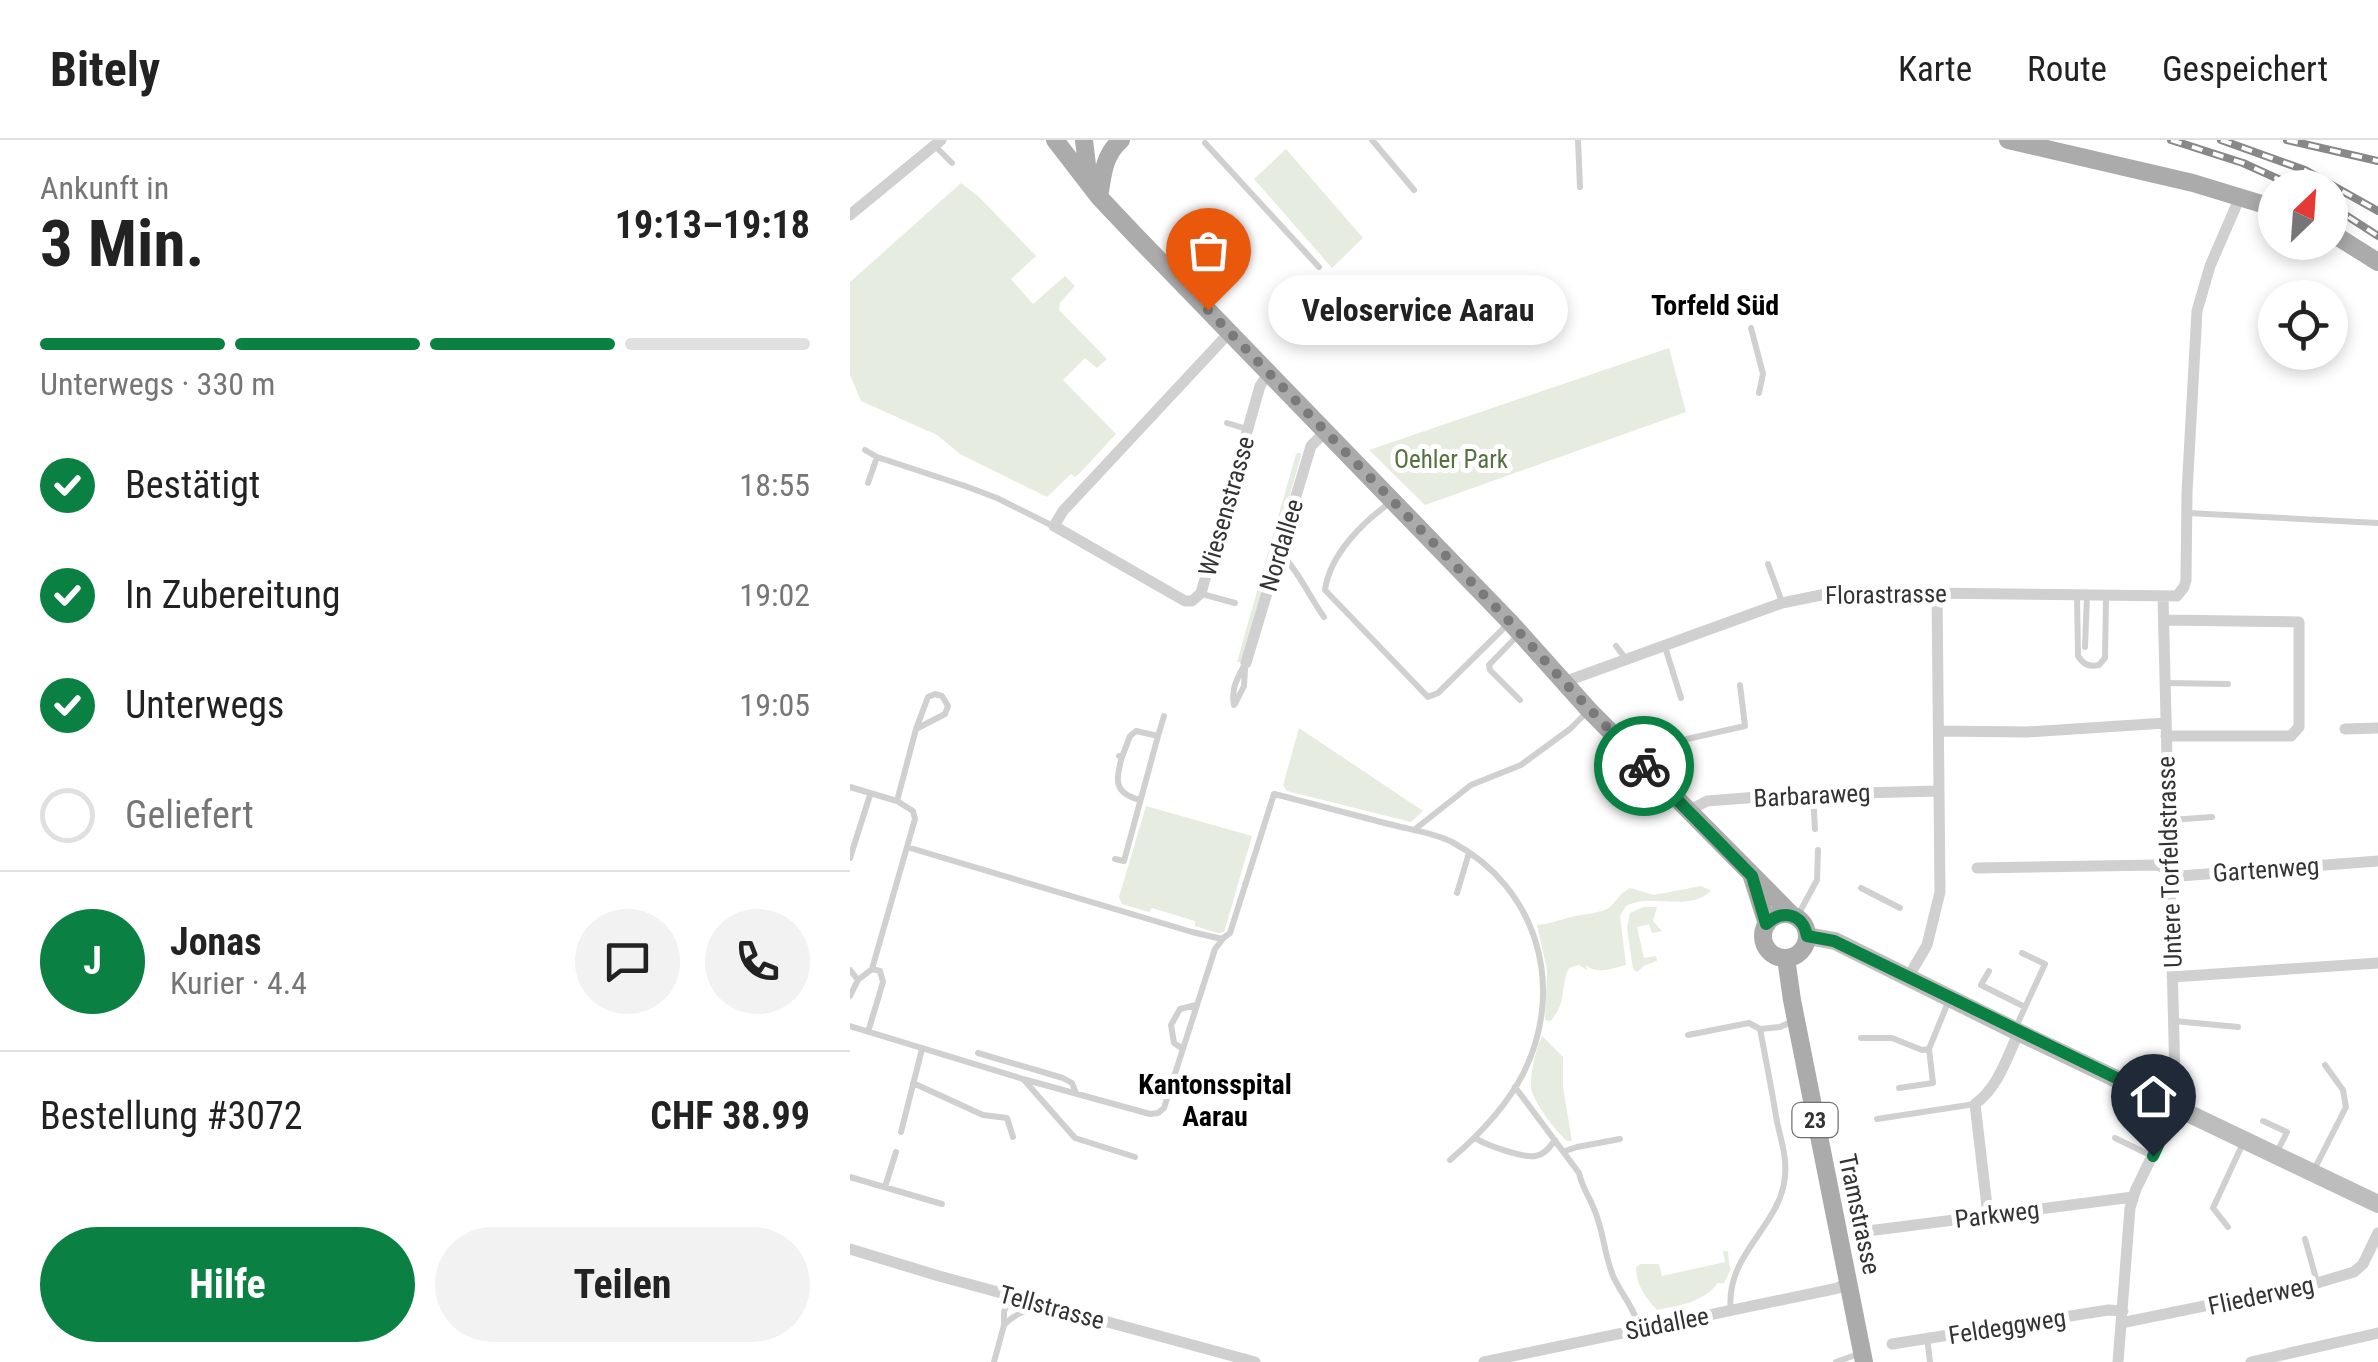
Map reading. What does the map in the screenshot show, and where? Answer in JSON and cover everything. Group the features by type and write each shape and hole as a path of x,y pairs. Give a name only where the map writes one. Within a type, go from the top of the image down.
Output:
{"main road":[{"path":"1084,140 1094,190"},
{"path":"1094,190 1106,158 1121,140"},
{"path":"2008,140 2193,183 2258,203"},
{"name":"23","path":"1055,143 1094,190 1268,374 1653,775 1806,928 1807,936"},
{"path":"2348,243 2378,262"},
{"name":"23","path":"1752,876 1766,924 1766,947 1774,956 1786,958"},
{"path":"1766,924 1778,916 1794,916"},
{"path":"1786,958 1799,954 1807,936 1834,941 2378,1204"},
{"name":"Tramstrasse","path":"1786,958 1863,1357"}],"street":[{"path":"850,215 938,143"},
{"path":"2163,597 2177,596 2184,587 2196,311 2210,266 2240,197"},
{"path":"1054,526 1063,511 1229,333"},
{"name":"Wiesenstrasse","path":"1054,526 1185,601 1192,601 1201,593 1260,386 1268,374"},
{"name":"Nordallee","path":"1246,663 1311,446 1324,432"},
{"name":"Florastrasse","path":"1564,682 1782,603 1836,592 2163,597"},
{"path":"1908,976 1927,945 1928,921 1940,892 1937,592"},
{"name":"Untere Torfeldstrasse","path":"2118,1362 2133,1197 2173,1105 2176,1079 2163,597"},
{"path":"1940,731 2166,730 2291,736 2299,727 2299,622 2166,620"},
{"path":"2345,729 2378,728"},
{"name":"Barbaraweg","path":"1688,811 1707,801 1938,790"},
{"name":"Gartenweg","path":"1978,868 2158,865 2180,876 2378,862"},
{"path":"2172,977 2378,963"},
{"path":"1988,1214 1981,1100 1994,1085 2017,1031"},
{"name":"Parkweg","path":"1860,1232 2133,1197"},
{"name":"Fliederweg","path":"2122,1317 2317,1283 2354,1272 2363,1264 2378,1233"},
{"name":"Tellstrasse","path":"850,1249 1255,1362"},
{"name":"Südallee","path":"1484,1362 1547,1354 1640,1329 1824,1292 1849,1281"},
{"name":"Feldeggweg","path":"1892,1344 2108,1310 2122,1317"},
{"path":"2251,1362 2378,1333"}],"lane":[{"path":"1372,140 1414,190"},
{"path":"1578,140 1580,187"},
{"path":"938,143 952,163"},
{"path":"1205,143 1319,267"},
{"path":"1751,328 1763,374 1759,393"},
{"path":"1227,423 1248,430"},
{"name":"Wiesenstrasse","path":"865,450 997,498 1054,526"},
{"path":"868,483 876,457"},
{"path":"1392,501 1353,534 1326,578 1325,590 1380,648 1428,696 1438,693 1515,628"},
{"path":"2188,513 2378,523"},
{"path":"1278,551 1289,561 1324,617"},
{"path":"1768,564 1782,603"},
{"path":"1201,593 1235,603"},
{"path":"2082,595 2078,656 2091,666 2099,666 2104,658 2106,596"},
{"path":"2082,595 2085,646"},
{"path":"1515,628 1489,665 1520,700"},
{"path":"1664,645 1681,698"},
{"path":"1616,646 1626,659"},
{"path":"1246,663 1244,686 1234,706 1234,682 1246,663"},
{"path":"2166,683 2228,684"},
{"path":"1653,775 1687,738 1745,726 1740,685"},
{"path":"897,801 916,728 928,697 942,696 948,706 945,714 916,728"},
{"path":"1413,831 1471,785 1521,766 1590,710"},
{"path":"1115,859 1124,861 1164,716"},
{"path":"1140,800 1127,796 1119,786 1121,757 1136,731 1158,736"},
{"path":"850,787 897,801 913,811 915,819 872,968 858,980 850,996"},
{"path":"850,1026 1076,1094 1158,1113 1164,1108 1215,949 1230,933 1274,794 1447,840 1501,879 1531,925 1540,958 1542,996 1539,1028 1525,1070 1476,1138 1450,1160"},
{"path":"1813,794 1815,829"},
{"path":"850,858 870,795"},
{"path":"2170,820 2212,817"},
{"path":"908,847 1222,939"},
{"path":"1794,916 1817,880 1818,850"},
{"path":"1457,892 1469,853"},
{"path":"1861,888 1900,908"},
{"path":"2017,1031 2044,964 2022,953"},
{"path":"868,1032 883,982 880,970 872,968"},
{"path":"850,970 858,980"},
{"path":"1988,971 1981,985 2025,1007"},
{"path":"1900,1088 1933,1083 1929,1050 1950,999"},
{"path":"1183,1050 1174,1043 1171,1025 1180,1009 1197,1005"},
{"path":"1688,1035 1749,1023 1760,1029 1796,1020"},
{"path":"2174,1022 2238,1026"},
{"path":"1731,1311 1729,1296 1735,1270 1762,1229 1786,1176 1760,1029"},
{"path":"1861,1038 1892,1038 1929,1050"},
{"path":"900,1132 922,1049"},
{"path":"978,1053 1062,1078 1072,1083 1076,1094"},
{"path":"2313,1172 2346,1107 2343,1090 2325,1065"},
{"path":"1023,1079 1075,1138 1135,1156"},
{"path":"913,1083 983,1115 1007,1118 1013,1137"},
{"path":"1515,1087 1579,1172 1596,1211 1606,1258 1640,1329"},
{"path":"1877,1119 1981,1100"},
{"path":"2262,1120 2287,1132 2276,1155"},
{"path":"1476,1138 1486,1145 1533,1157 1542,1154 1555,1140"},
{"path":"1565,1152 1620,1138"},
{"path":"2115,1138 2153,1156"},
{"path":"2228,1228 2212,1208 2245,1140"},
{"path":"885,1187 896,1152"},
{"path":"850,1177 942,1204"},
{"path":"2306,1239 2317,1283"},
{"path":"994,1362 1010,1295"},
{"path":"1004,1325 1025,1310 1046,1305"},
{"path":"1927,1338 1930,1362"},
{"path":"1836,1362 1863,1357"}],"green space":[{"path":"1286,149 1363,238 1332,268 1254,179"},
{"path":"961,183 1036,256 1011,279 1033,304 1065,276 1075,286 1060,303 1059,310 1107,359 1097,368 1085,358 1063,380 1116,434 1078,475 1071,474 1047,497 960,454 937,435 861,401 850,375 850,282"},
{"name":"Oehler Park","path":"1669,348 1686,412 1425,505 1369,450"},
{"path":"1301,453 1242,662 1237,662 1296,454"},
{"path":"1299,728 1423,811 1411,822 1287,791 1283,785"},
{"path":"1146,806 1252,836 1224,932 1195,926 1195,921 1152,908 1149,912 1122,904 1119,897"},
{"path":"1701,886 1711,891 1691,901 1647,901 1626,906 1620,916 1626,965 1600,970 1586,965 1587,970 1579,965 1569,968 1559,1008 1550,1021 1545,1020 1547,970 1537,925 1605,910 1630,888 1654,895"},
{"path":"1643,907 1657,907 1653,921 1662,931 1652,933 1649,924 1637,927 1644,958 1656,956 1657,961 1637,972 1633,969 1627,928 1630,913"},
{"path":"1542,1036 1563,1057 1563,1087 1572,1141 1567,1141 1552,1125 1532,1092 1533,1064"},
{"path":"1723,1251 1728,1251 1731,1269 1724,1283 1691,1302 1657,1310 1639,1285 1636,1267 1640,1264 1659,1264 1662,1276 1725,1262"}],"railway":[{"path":"2171,140 2258,170"},
{"path":"2221,140 2305,170 2378,211"},
{"path":"2287,140 2378,161"},
{"path":"2348,217 2378,236"}],"way so far":[{"path":"1208,310 1644,766"}],"place":[{"name":"Veloservice Aarau","path":"1208,310"}],"district":[{"name":"Torfeld Süd","path":"1715,305"},
{"name":"Kantonsspital Aarau","path":"1215,1100"}],"route":[{"path":"1644,766 1752,876 1766,924 1778,916 1792,915 1802,922 1807,936 1834,941 2176,1107 2153,1156"}]}
